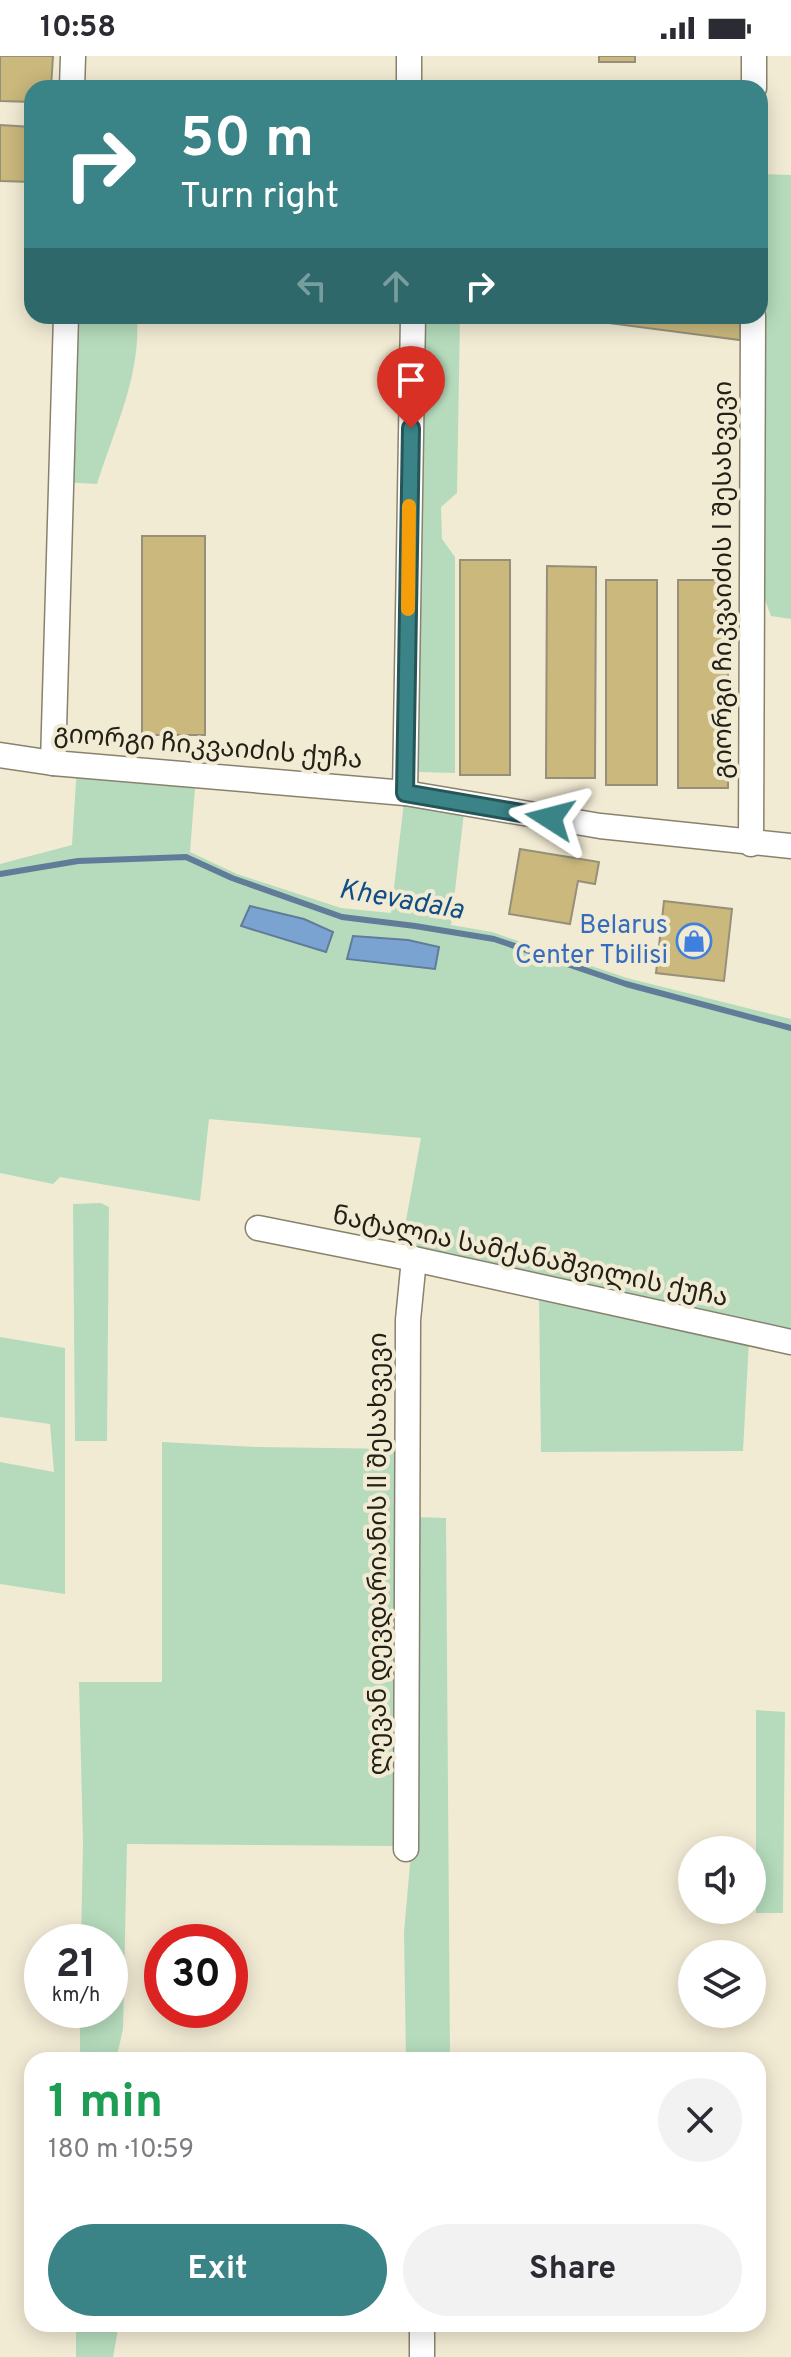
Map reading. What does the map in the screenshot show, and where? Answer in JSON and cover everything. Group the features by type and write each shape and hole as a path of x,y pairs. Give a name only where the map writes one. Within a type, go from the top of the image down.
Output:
{"street":[{"path":"72,80 73,56"},
{"path":"409,56 409,80"},
{"path":"754,56 754,80"},
{"path":"53,763 66,324"},
{"path":"405,793 413,324"},
{"name":"გიორგი ჩიკვაიძის I შესახვევი","path":"751,844 753,324"},
{"name":"გიორგი ჩიკვაიძის ქუჩა","path":"0,755 53,763 405,793 600,826 791,846"},
{"name":"ნატალია სამქანაშვილის ქუჩა","path":"258,1228 791,1342"},
{"name":"ლევან დევდარიანის II შესახვევი","path":"406,1849 408,1320 414,1259"},
{"path":"422,2332 422,2357"}],"green space":[{"path":"768,174 791,175 791,619 771,616 752,566 760,324 768,324"},
{"path":"66,324 137,324 131,380 97,484 61,482"},
{"path":"413,324 460,324 457,493 441,507 442,539 455,557 455,773 419,772 407,676"},
{"path":"77,765 196,775 190,852 237,874 341,908 391,913 405,793 465,804 451,925 492,932 627,978 791,1019 791,1336 701,1318 402,1242 421,1138 209,1119 200,1201 60,1177 53,1184 0,1173 0,864 72,845"},
{"path":"101,1203 109,1207 107,1441 75,1441 73,1204"},
{"path":"539,1297 749,1341 743,1451 541,1452"},
{"path":"0,1337 65,1348 65,1594 0,1584 0,1462 54,1472 50,1424 0,1417"},
{"path":"162,1442 402,1449 397,1846 127,1844 125,1924 81,1924 83,1843 79,1682 162,1682"},
{"path":"415,1517 446,1518 450,2052 406,2052 404,1932 411,1853"},
{"path":"756,1710 785,1712 783,1913 766,1913 766,1836 756,1836"},
{"path":"80,2028 123,2028 118,2052 80,2052"},
{"path":"76,2332 118,2332 113,2357 76,2357"}],"water":[{"path":"250,906 304,919 333,932 326,952 241,926"},
{"path":"353,936 408,940 439,947 435,969 347,959"}],"building":[{"path":"0,56 53,56 52,80 24,80 24,102 0,101"},
{"path":"599,56 635,56 635,62 599,62"},
{"path":"0,125 24,126 24,182 0,181"},
{"path":"616,324 740,324 740,340"},
{"path":"142,536 205,536 205,735 142,735"},
{"path":"460,560 510,560 510,775 460,775"},
{"path":"547,566 596,567 595,778 546,778"},
{"path":"606,580 657,580 657,785 606,785"},
{"path":"678,580 728,580 728,788 678,788"},
{"path":"520,849 599,862 595,884 578,881 570,924 509,914"},
{"name":"Belarus Center Tbilisi","path":"664,901 732,909 724,981 656,973"}],"waterway":[{"name":"Khevadala","path":"0,874 78,861 186,857 232,878 342,917 494,939 626,984 791,1028"}],"slow traffic":[{"path":"408,609 409,506"}],"place":[{"name":"Belarus Center Tbilisi","path":"694,941"}],"route":[{"path":"411,428 405,793 550,818"}]}
